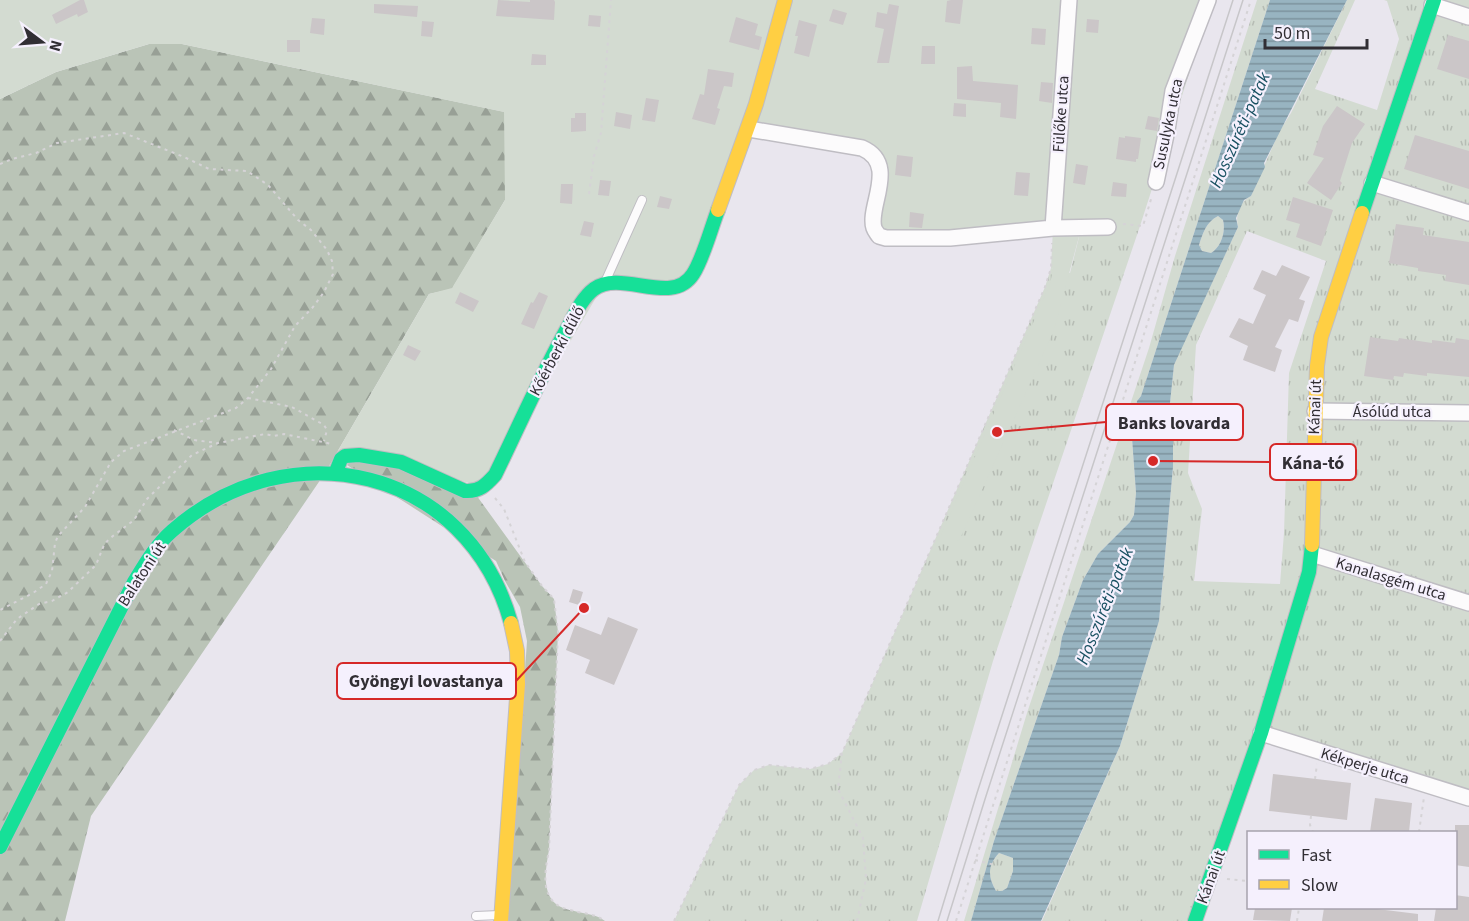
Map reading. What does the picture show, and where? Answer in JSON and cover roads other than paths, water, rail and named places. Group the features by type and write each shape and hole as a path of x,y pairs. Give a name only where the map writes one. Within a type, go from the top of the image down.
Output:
{"street":[{"path":"604,284 675,287 686,283 694,273 749,129 772,54 785,0"},
{"name":"Fülőke utca","path":"1053,228 1069,0"},
{"name":"Susulyka utca","path":"1156,182 1173,91 1208,0"},
{"path":"1433,3 1469,17"},
{"name":"Kánai út","path":"1195,921 1260,733 1300,603 1312,554 1314,411 1321,337 1433,3"},
{"path":"749,129 870,151 878,166 880,180 873,227 879,236 886,238 950,238 1053,228 1108,227"},
{"path":"1372,183 1469,213"},
{"name":"Kőérberki dűlő","path":"335,474 341,459 345,456 359,455 401,462 465,491 474,492 485,487 495,475 559,343 582,302 592,290 604,284"},
{"name":"Ásólúd utca","path":"1314,411 1469,413"},
{"name":"Balatoni út","path":"0,847 134,582 149,557 170,532 215,498 238,487 266,478 290,474 335,474 374,481 393,488 444,516 471,544 500,590 511,621 517,649 518,675 501,918"},
{"name":"Kanalasgém utca","path":"1312,554 1469,603"},
{"name":"Kékperje utca","path":"1260,733 1469,798"}],"lane":[{"path":"604,284 642,200"},
{"path":"476,916 501,918"}],"water":[{"name":"Hosszúréti-patak","path":"1270,0 1347,0 1264,163 1265,167 1251,196 1244,200 1236,218 1238,227 1174,365 1170,403 1173,467 1159,621 1120,746 1041,921 971,921 994,841 1083,580 1098,554 1130,522 1134,515 1136,493 1132,438 1137,401 1141,396","holes":["1218,216 1223,220 1224,225 1220,243 1211,253 1202,251 1199,245 1204,232 1211,221","999,853 1013,858 1013,871 1007,888 1002,891 996,891 990,876 992,862"]}],"tram line":[{"path":"938,921 977,793 1233,0"},
{"path":"947,921 1243,0"}],"place":[{"name":"Banks lovarda","path":"997,432"},
{"name":"Kána-tó","path":"1153,461"},
{"name":"Gyöngyi lovastanya","path":"584,608"}]}
